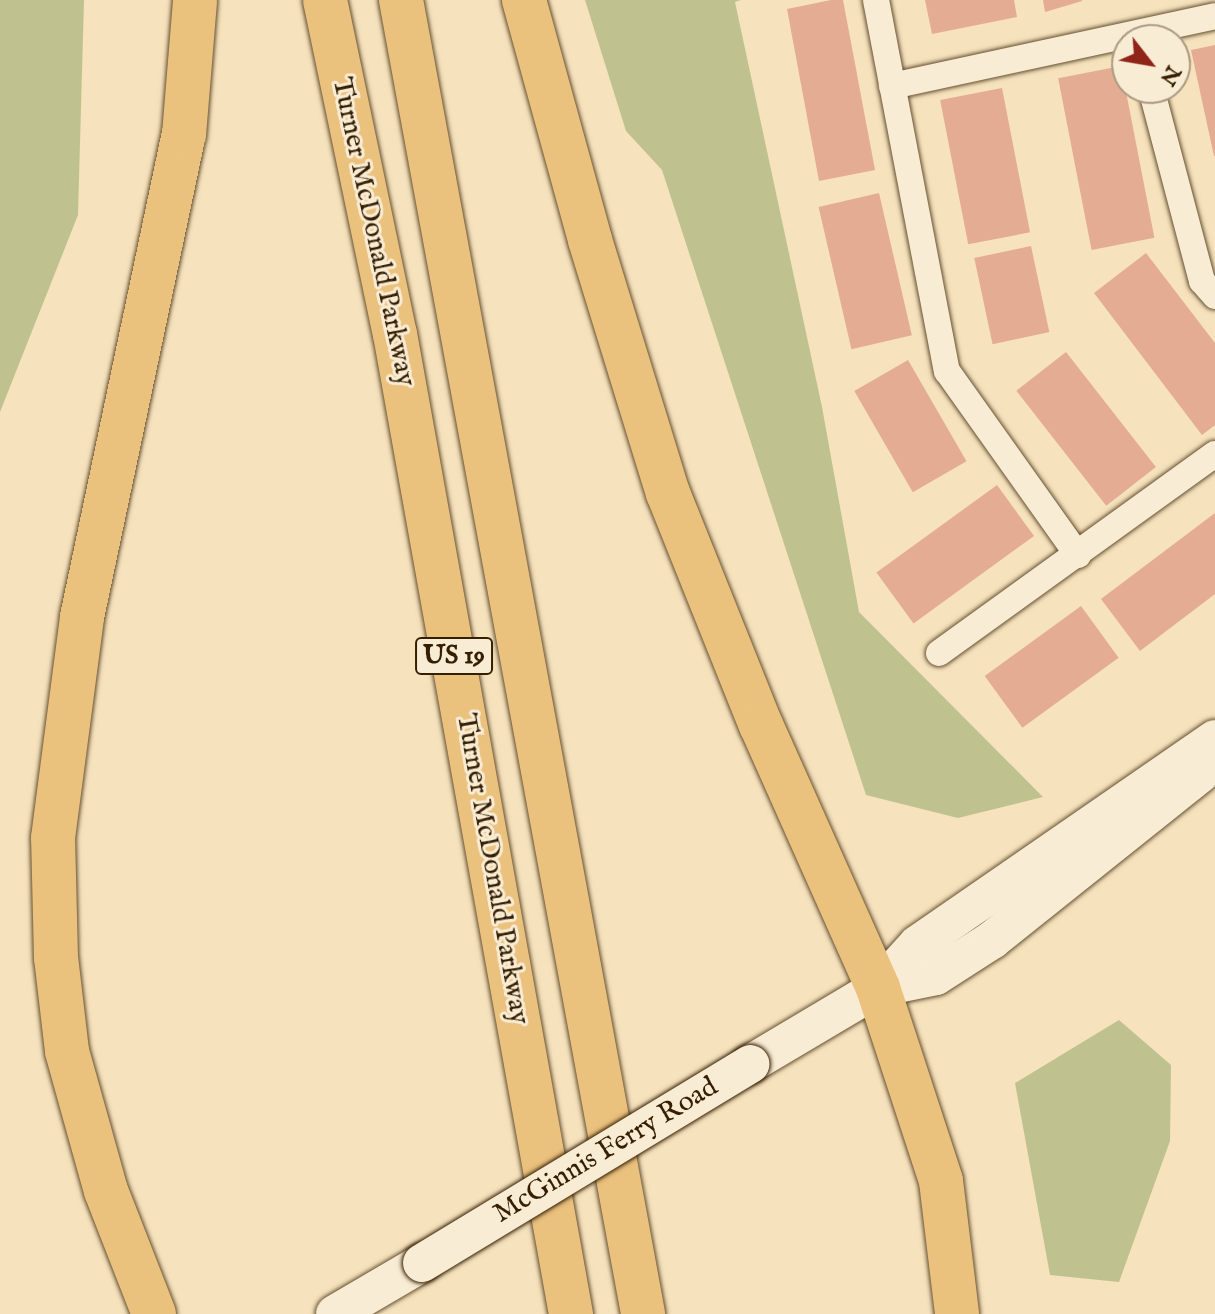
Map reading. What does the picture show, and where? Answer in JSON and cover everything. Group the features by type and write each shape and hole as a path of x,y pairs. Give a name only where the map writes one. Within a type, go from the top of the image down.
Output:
{"highway":[{"path":"154,1314 106,1191 67,1051 56,958 53,838 82,617 159,273 184,135 195,0"},
{"name":"Turner McDonald Parkway","path":"325,0 395,334 571,1314"},
{"name":"US 19","path":"401,0 643,1314"},
{"path":"524,0 590,240 668,493 761,725 878,988 941,1181 957,1314"}],"main road":[{"name":"McGinnis Ferry Road","path":"335,1314 878,988 918,944 1215,739"},
{"name":"McGinnis Ferry Road","path":"878,988 936,976 992,940 1215,762"}],"street":[{"path":"876,0 947,371 1078,555"},
{"path":"1184,24 1215,16"},
{"path":"892,86 1111,41"},
{"path":"1155,104 1202,281 1215,296"},
{"path":"939,653 1215,454"}],"green space":[{"path":"0,0 84,0 78,215 0,412"},
{"path":"585,0 741,0 735,2 822,407 859,612 1043,797 958,818 866,795 662,170 626,131"},
{"path":"1119,1020 1171,1065 1170,1141 1119,1282 1050,1275 1015,1083"}],"building":[{"path":"843,0 875,170 819,181 787,9"},
{"path":"925,0 1014,0 1017,17 932,34"},
{"path":"1043,0 1082,0 1082,1 1045,12"},
{"path":"1215,45 1215,156 1214,156 1191,50"},
{"path":"1111,68 1111,104 1128,104 1154,238 1092,250 1058,78"},
{"path":"1002,88 1030,232 968,244 940,100"},
{"path":"879,193 912,335 851,349 819,207"},
{"path":"1031,246 1049,332 993,344 974,258"},
{"path":"1146,253 1215,343 1215,425 1202,435 1094,293"},
{"path":"1066,352 1156,467 1106,506 1016,391"},
{"path":"908,360 966,461 913,492 854,391"},
{"path":"997,485 1034,536 913,624 876,573"},
{"path":"1215,513 1215,594 1140,651 1101,599"},
{"path":"1081,606 1119,658 1022,728 985,676"}]}
